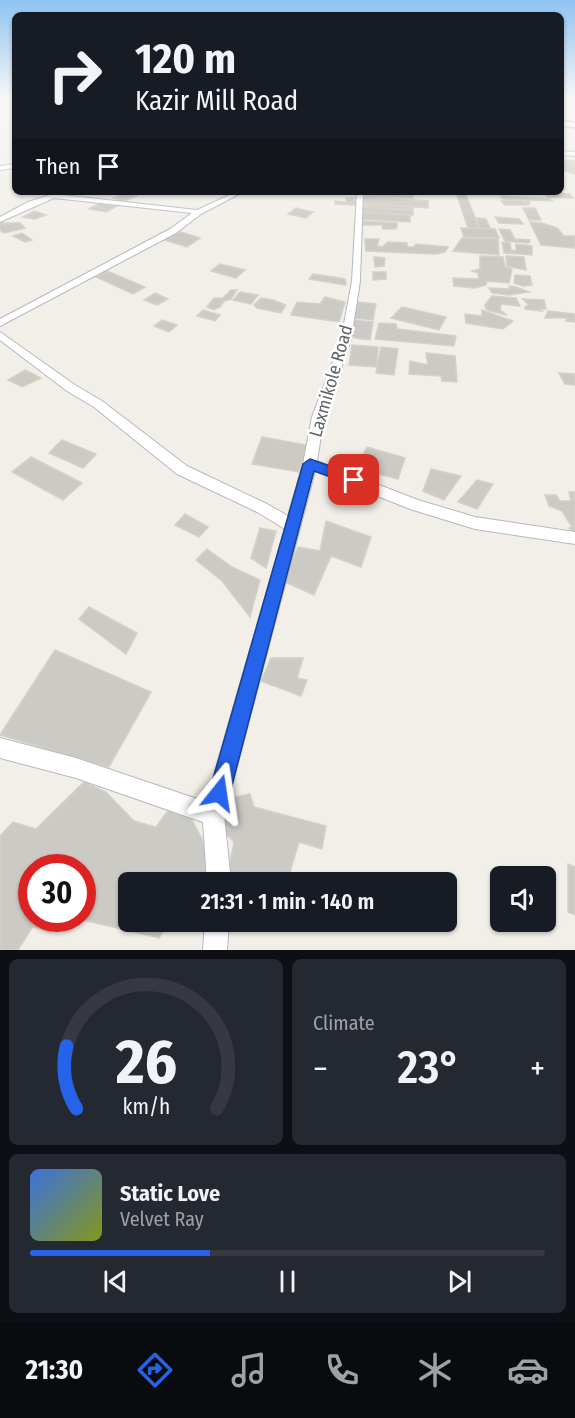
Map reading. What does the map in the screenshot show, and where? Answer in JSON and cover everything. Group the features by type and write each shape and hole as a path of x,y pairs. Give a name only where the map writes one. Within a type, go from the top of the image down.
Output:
{"street":[{"path":"0,323 173,231 198,212 231,195"},
{"name":"Laxmikole Road","path":"218,872 213,815 310,464 318,417 346,340 356,281 360,195"},
{"path":"0,220 52,196 198,212"},
{"path":"0,335 71,388 98,404 182,470 262,508 292,526"},
{"path":"310,464 415,505 475,523 575,538"},
{"path":"0,748 76,768 213,815"},
{"path":"215,950 217,932"}],"building":[{"path":"564,160 575,161 575,174 564,171"},
{"path":"564,194 570,194 573,198 547,197 546,195"},
{"path":"120,195 137,196 122,202 113,198"},
{"path":"364,195 413,195 413,198"},
{"path":"457,195 466,195 479,228 468,228"},
{"path":"364,196 428,201 428,208 363,203"},
{"path":"501,196 550,199 552,201 503,199"},
{"path":"346,198 355,198 355,205 335,204 335,201 346,202"},
{"path":"501,201 530,202 529,205 505,205"},
{"path":"100,203 117,206 106,212 89,209"},
{"path":"364,204 413,207 413,210 363,206"},
{"path":"363,207 413,210 413,215 363,212"},
{"path":"296,208 313,212 306,218 288,214"},
{"path":"523,208 535,208 541,220 529,220"},
{"path":"34,211 46,215 35,219 23,217"},
{"path":"361,212 410,215 410,222 361,219"},
{"path":"495,217 519,219 523,224 499,223"},
{"path":"476,218 486,219 490,228 480,228"},
{"path":"363,221 397,223 397,227 383,229 382,225 362,225"},
{"path":"530,222 557,228 564,236 575,236 575,248 541,245"},
{"path":"0,223 20,223 25,228 4,233 0,230"},
{"path":"461,228 495,229 499,238 464,237"},
{"path":"499,229 510,230 515,239 530,240 529,243 505,241"},
{"path":"181,232 200,238 187,247 165,240"},
{"path":"22,233 32,240 25,242 13,236"},
{"path":"462,238 498,239 499,255 453,251"},
{"path":"365,239 379,239 377,246 382,247 388,242 407,243 407,247 414,247 416,244 448,247 445,252 435,254 366,251"},
{"path":"502,242 510,243 511,250 516,251 516,244 532,246 532,255 504,253"},
{"path":"480,256 503,257 505,267 512,269 509,283 487,281 486,285 475,288 454,286 453,278 479,279 478,273 472,271 480,269"},
{"path":"506,256 524,257 526,270 507,266"},
{"path":"374,257 385,258 384,266 375,267"},
{"path":"220,264 245,270 236,278 211,271"},
{"path":"107,271 145,287 133,294 96,277"},
{"path":"373,272 386,272 386,279 373,280"},
{"path":"313,274 345,279 346,285 309,279"},
{"path":"515,275 530,276 532,285 523,286 514,283"},
{"path":"509,286 529,292 509,295 492,293 489,288 510,289"},
{"path":"231,290 237,290 231,299 224,301 220,307 214,310 207,307 214,298 223,298"},
{"path":"240,292 258,295 251,304 233,300"},
{"path":"155,293 168,299 157,305 144,300"},
{"path":"492,296 516,298 520,306 501,304 500,310 507,315 490,311 485,305"},
{"path":"325,297 345,302 339,322 291,315 297,302 320,304"},
{"path":"261,298 286,305 281,313 257,308 254,305"},
{"path":"523,299 544,300 546,309 540,309 542,311 525,309 529,305"},
{"path":"358,302 376,304 373,320 354,318"},
{"path":"402,307 446,317 439,330 391,318"},
{"path":"203,310 220,315 215,321 197,316"},
{"path":"482,310 513,321 503,329 466,323 465,314 482,316"},
{"path":"548,311 575,314 575,322 566,321 567,318 545,318"},
{"path":"162,320 177,325 169,332 154,326"},
{"path":"353,320 373,322 370,340 349,337"},
{"path":"379,323 396,324 397,329 456,336 454,346 375,339"},
{"path":"352,345 378,347 377,367 349,365"},
{"path":"381,347 398,349 394,375 376,373"},
{"path":"426,353 455,356 457,382 442,381 441,376 409,374 410,361 428,365"},
{"path":"25,370 41,378 22,387 8,380"},
{"path":"559,373 575,374 575,385 565,384"},
{"path":"262,437 307,445 299,472 252,464"},
{"path":"62,440 96,454 83,468 49,453"},
{"path":"367,447 405,458 398,479 356,468"},
{"path":"31,457 82,483 63,500 12,472"},
{"path":"431,469 461,476 444,500 423,491"},
{"path":"477,480 493,484 477,509 458,502"},
{"path":"569,492 575,492 575,533 569,528 572,527 562,511 549,506 545,495 556,495 560,501 571,501"},
{"path":"185,514 208,527 199,537 175,525"},
{"path":"326,521 371,537 361,567 331,556 314,595 283,581 298,547 320,551"},
{"path":"260,528 276,531 266,568 251,558"},
{"path":"207,549 232,567 260,580 250,617 222,581 196,560"},
{"path":"89,607 137,633 126,654 79,619"},
{"path":"55,650 151,692 109,767 0,735"},
{"path":"271,658 303,658 297,678 307,680 301,696 261,681"},
{"path":"84,782 106,792 134,821 156,827 171,807 191,818 210,855 207,872 118,872 118,928 96,923 96,854 18,854 18,932 29,932 18,950 0,950 0,836 13,822 36,829"},
{"path":"250,794 254,807 326,826 322,849 299,842 290,872 228,872 234,842 222,830 232,798"},
{"path":"568,864 575,867 575,915 568,912"},
{"path":"134,932 163,932 159,938"}],"route":[{"path":"219,793 310,464 354,480"}]}
